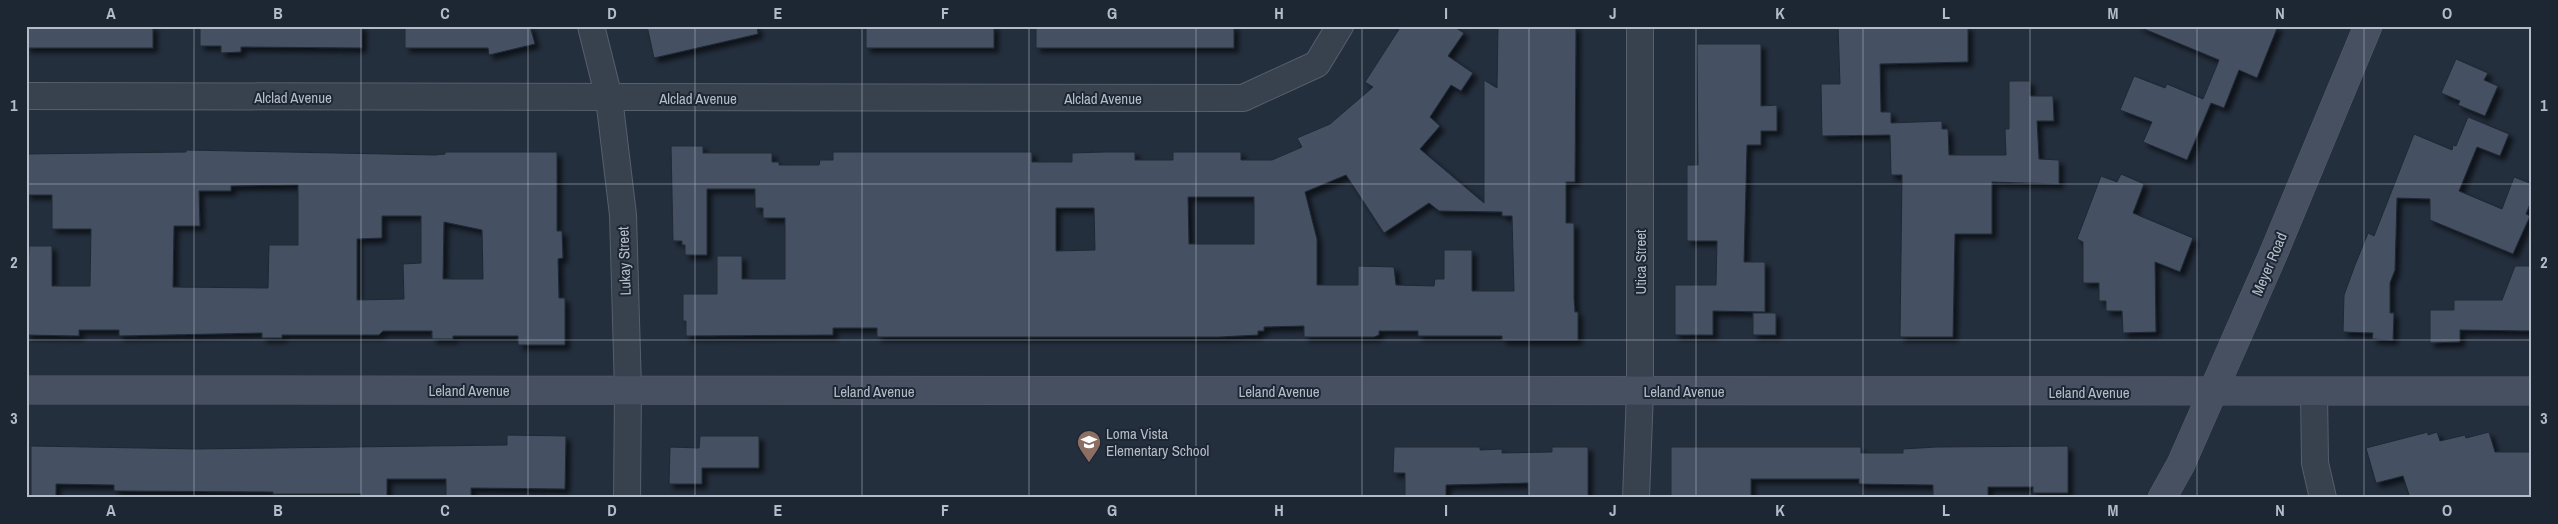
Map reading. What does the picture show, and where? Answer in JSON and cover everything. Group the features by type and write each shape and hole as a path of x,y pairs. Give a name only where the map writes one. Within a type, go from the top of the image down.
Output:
{"street":[{"name":"Lukay Street","path":"591,26 609,98 622,215 628,390 627,498"},
{"name":"Alclad Avenue","path":"26,96 1243,98 1317,64 1340,26"},
{"name":"Utica Street","path":"1636,498 1640,391 1640,26"},
{"name":"Meyer Road","path":"2162,498 2181,464 2272,257 2368,26"},
{"name":"Leland Avenue","path":"26,390 2532,391"},
{"path":"2314,392 2315,463 2323,498"}],"building":[{"path":"26,26 153,26 153,48 26,48"},
{"path":"200,26 362,26 362,48 241,47 241,52 221,53 221,46 200,46"},
{"path":"405,26 530,26 535,44 489,55 488,48 405,48"},
{"path":"647,26 757,26 758,34 654,58"},
{"path":"866,26 994,26 994,48 866,48"},
{"path":"1036,26 1234,26 1234,48 1036,48"},
{"path":"1401,26 1453,26 1464,33 1448,56 1473,73 1461,91 1451,85 1430,117 1440,126 1420,149 1484,203 1484,80 1497,88 1498,26 1576,26 1575,182 1566,182 1566,223 1574,223 1574,298 1575,312 1578,312 1578,340 1502,340 1502,336 1418,336 1418,331 1379,331 1379,335 1374,337 1304,337 1304,326 1264,327 1264,331 1258,331 1258,335 1219,337 877,337 877,328 833,328 833,335 686,336 686,321 683,321 683,294 717,294 717,256 742,256 742,279 785,279 785,218 763,218 763,208 755,208 755,189 707,189 707,255 685,255 685,245 682,245 682,241 673,241 671,146 703,146 703,153 772,153 772,162 779,162 779,165 819,165 820,160 833,160 833,152 1032,152 1032,162 1072,162 1072,153 1135,152 1135,160 1173,160 1173,152 1241,152 1241,160 1272,160 1302,147 1297,138 1330,124 1373,87 1365,82","holes":["1346,175 1384,233 1429,203 1439,211 1502,212 1502,216 1512,216 1514,291 1472,291 1472,250 1444,250 1444,279 1435,279 1434,286 1396,285 1394,267 1358,266 1358,285 1317,285 1317,239 1305,192","1188,197 1254,197 1254,244 1189,244","1056,208 1094,208 1095,250 1056,251"]},
{"path":"1838,26 1968,26 1968,62 1880,64 1881,112 1891,112 1891,123 1942,121 1942,129 1948,129 1949,155 2006,155 2005,129 2009,129 2009,81 2030,81 2030,96 2053,96 2054,121 2037,121 2039,159 2059,160 2059,184 1992,182 1992,234 1955,234 1953,337 1900,337 1902,175 1891,175 1890,135 1822,136 1821,84 1840,84"},
{"path":"2137,26 2278,26 2257,78 2239,70 2224,108 2211,103 2187,160 2143,142 2152,122 2120,110 2134,76 2165,88 2167,84 2203,99 2219,60"},
{"path":"1697,44 1761,44 1761,106 1777,105 1777,131 1761,131 1761,145 1747,145 1744,262 1765,262 1765,312 1713,311 1713,335 1675,335 1675,285 1716,285 1717,241 1687,241 1687,165 1698,165"},
{"path":"2456,59 2488,73 2484,80 2498,86 2485,116 2458,105 2460,101 2441,93"},
{"path":"2468,117 2509,134 2500,156 2477,147 2459,191 2502,209 2514,177 2532,184 2532,199 2526,214 2530,216 2513,254 2430,220 2430,199 2397,198 2395,270 2390,283 2390,313 2394,313 2393,340 2372,339 2373,333 2343,332 2344,295 2368,233 2374,236 2414,134 2452,150 2453,145 2456,146"},
{"path":"186,150 435,155 445,154 445,152 557,152 557,231 562,231 563,258 558,259 559,298 565,298 565,345 518,345 518,336 453,336 453,339 432,339 432,331 383,331 379,335 282,335 282,338 262,338 262,333 119,336 119,330 79,330 79,336 26,335 29,246 52,246 52,286 90,286 91,229 52,229 52,195 26,195 26,154 186,152","holes":["298,185 298,245 269,245 268,288 173,287 174,226 200,226 199,191 231,191 231,186","382,216 421,216 421,263 403,264 404,299 357,300 357,239 382,238","444,222 482,230 483,279 443,279"]},
{"path":"2121,174 2144,184 2133,213 2193,238 2180,272 2155,262 2156,332 2123,333 2122,311 2106,311 2106,301 2099,301 2099,283 2083,283 2083,242 2077,239 2101,176 2117,182"},
{"path":"2515,266 2532,266 2532,331 2460,330 2460,342 2430,343 2430,310 2454,310 2454,300 2502,300"},
{"path":"1753,313 1776,313 1776,335 1753,335"},
{"path":"2428,432 2428,435 2437,432 2440,441 2465,435 2466,438 2489,432 2495,452 2532,452 2532,498 2410,498 2403,476 2376,483 2366,448"},
{"path":"507,435 566,436 565,489 471,488 471,498 446,498 446,479 387,479 387,498 361,498 361,494 114,491 114,485 56,484 56,497 31,497 31,446 196,449 507,445"},
{"path":"700,436 759,436 759,468 702,468 702,484 669,484 670,447 699,448"},
{"path":"2068,446 2068,493 2033,493 2033,487 1988,487 1988,496 1933,496 1933,485 1859,484 1859,479 1751,479 1751,498 1671,498 1671,447 1861,447 1861,453 1903,453 1903,449 1937,447"},
{"path":"1394,447 1480,447 1480,450 1502,449 1502,453 1552,452 1552,447 1588,447 1588,498 1528,498 1528,483 1446,485 1446,498 1405,498 1405,473 1393,473"}],"place":[{"name":"Loma Vista Elementary School","path":"1089,463"}]}
